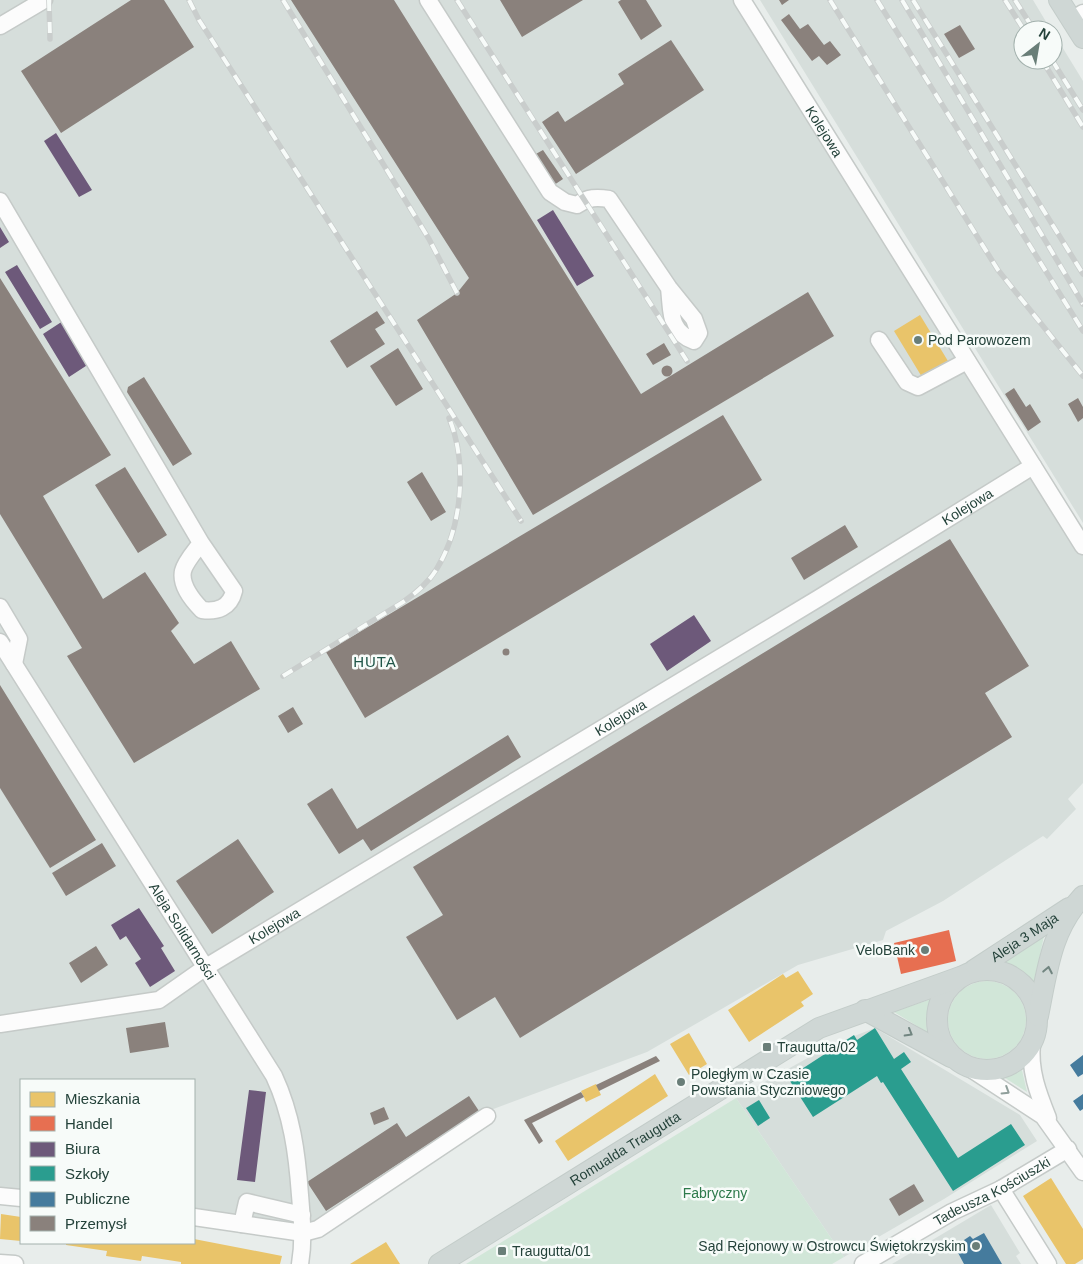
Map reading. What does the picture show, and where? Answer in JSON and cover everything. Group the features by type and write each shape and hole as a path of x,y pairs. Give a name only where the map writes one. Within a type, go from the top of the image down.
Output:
{"main road":[{"path":"1060,0 1078,17 1083,38"},
{"name":"Aleja 3 Maja","path":"967,974 1079,900"},
{"name":"Aleja 3 Maja","path":"1038,1018 1055,938 1062,922 1079,900"},
{"path":"866,1010 961,1063 979,1070 1001,1068 1021,1058 1032,1043 1038,1018 1032,996 1017,979 998,971 967,974 949,988 941,1000 937,1023 943,1044 961,1063"},
{"name":"Romualda Traugutta","path":"439,1264 806,1036 836,1020 967,974"}],"street":[{"path":"0,26 44,0"},
{"path":"428,0 550,192 565,202 577,204 596,197 609,199 669,288"},
{"name":"Kolejowa","path":"742,0 1083,546"},
{"path":"0,202 201,543"},
{"path":"879,340 907,382 918,387 967,361"},
{"name":"Kolejowa","path":"0,1024 160,1000 206,967 819,598 1034,466"},
{"path":"0,607 19,639 14,664"},
{"name":"Aleja Solidarności","path":"0,642 274,1076 284,1097 296,1142 303,1238 300,1264"},
{"path":"1032,1043 1031,1062 1034,1078 1048,1120"},
{"path":"961,1063 1031,1106 1048,1120 1083,1172"},
{"path":"195,1217 242,1224 303,1238 488,1116"},
{"name":"Tadeusza Kościuszki","path":"863,1264 952,1212 1001,1189 1068,1149"},
{"path":"1001,1189 1048,1264"},
{"path":"0,1196 20,1198"},
{"path":"242,1224 247,1202 302,1215"},
{"name":"Aleja Solidarności","path":"303,1238 311,1264"},
{"path":"0,1263 15,1264"}],"shaded area":[{"path":"0,0 742,0 1083,546 1083,783 1068,799 1076,809 1047,839 1043,836 943,901 886,931 883,940 798,965 647,1052 488,1111 318,1229 195,1217 195,1079 20,1079 20,1198 0,1196"},
{"path":"760,0 1033,0 1045,20 1013,20 1013,70 1063,70 1063,48 1083,81 1083,523"},
{"path":"875,1028 1020,1115 1037,1141 944,1199 844,1257 736,1098 831,1045"},
{"name":"Sąd Rejonowy w Ostrowcu Świętokrzyskim","path":"991,1205 1020,1253 1016,1256 1021,1264 892,1264"}],"green space":[{"path":"1044,936 1034,983 1023,971 1005,962"},
{"path":"987,981 1002,984 1015,992 1023,1005 1026,1020 1023,1035 1015,1048 1002,1056 987,1059 972,1056 959,1048 951,1035 948,1020 951,1005 959,992 972,984"},
{"path":"931,999 926,1018 927,1032 894,1012"},
{"path":"1022,1070 1027,1092 1005,1078"},
{"name":"Fabryczny","path":"736,1098 844,1257 832,1264 466,1264"}],"building: Mieszkania":[{"name":"Pod Parowozem","path":"920,315 951,366 925,382 894,331"},
{"path":"798,971 813,994 801,1002 804,1006 749,1042 728,1010 783,974 786,978"},
{"path":"689,1033 707,1064 689,1075 670,1044"},
{"path":"655,1074 668,1096 568,1161 555,1141"},
{"path":"596,1084 601,1095 586,1102 581,1091"},
{"path":"1051,1178 1083,1229 1083,1259 1075,1264 1066,1264 1023,1196"},
{"path":"1,1214 20,1217 20,1241 0,1239"},
{"path":"195,1239 282,1256 280,1264 181,1264 181,1262 142,1256 141,1261 106,1256 107,1251 66,1245 195,1244"},
{"path":"386,1242 400,1264 350,1264"}],"building: Handel":[{"name":"VeloBank","path":"949,930 956,961 901,974 894,943"}],"building: Biura":[{"path":"56,133 92,190 79,197 44,141"},
{"path":"553,210 594,276 577,286 537,220"},
{"path":"0,227 9,242 0,248"},
{"path":"17,265 52,322 40,329 5,272"},
{"path":"66,319 92,362 69,377 43,334"},
{"path":"694,615 711,641 667,671 650,644"},
{"path":"139,908 164,946 161,948 175,971 150,987 135,963 141,959 126,936 120,940 111,925"},
{"path":"249,1090 266,1092 255,1182 237,1180"}],"building: Szkoły":[{"path":"875,1028 894,1059 904,1052 911,1062 901,1069 958,1158 1011,1124 1025,1145 953,1191 883,1082 881,1083 877,1076 813,1117 788,1078 854,1035 857,1040"},
{"path":"759,1100 770,1118 758,1126 746,1108"}],"building: Publiczne":[{"path":"1083,1055 1083,1074 1078,1077 1070,1065"},
{"path":"1083,1094 1083,1109 1080,1111 1073,1101"},
{"name":"Sąd Rejonowy w Ostrowcu Świętokrzyskim","path":"984,1233 1002,1264 964,1264 956,1249 966,1243 964,1240 970,1236 973,1239"}],"building: Przemysł":[{"path":"131,0 164,0 194,47 61,133 21,71"},
{"path":"291,0 394,0 641,394 808,292 834,336 533,515 417,320 457,293 469,278"},
{"path":"500,0 583,0 522,37"},
{"path":"621,0 646,0 662,26 641,40 618,2"},
{"path":"779,0 789,0 782,5"},
{"path":"789,14 800,29 808,24 824,45 830,41 841,55 827,65 819,56 812,61 781,20"},
{"path":"960,25 975,49 959,58 944,34"},
{"path":"671,40 704,90 576,174 542,122 558,111 565,122 624,84 618,74"},
{"path":"543,150 563,179 554,185 534,155"},
{"path":"0,278 111,455 43,496 103,599 145,572 179,623 171,631 194,664 231,641 260,689 134,763 67,656 82,648 0,514"},
{"path":"377,311 385,323 375,329 385,344 347,368 330,341"},
{"path":"664,343 671,355 653,365 646,354"},
{"path":"398,348 423,389 396,406 370,366"},
{"path":"665,366 669,366 672,371 671,375 665,376 662,373 662,369"},
{"path":"144,377 192,454 173,466 127,392 128,387"},
{"path":"1014,388 1026,407 1030,404 1041,422 1028,431 1005,394"},
{"path":"1078,398 1083,407 1083,418 1078,422 1068,404"},
{"path":"723,415 762,480 365,718 326,652"},
{"path":"125,467 167,535 138,553 95,485"},
{"path":"422,472 446,512 431,521 407,482"},
{"path":"845,525 858,547 804,580 791,558"},
{"path":"950,539 1029,666 985,693 1012,737 520,1038 495,997 457,1020 406,937 443,915 413,867"},
{"path":"506,648 510,652 506,656 502,652"},
{"path":"0,685 96,840 50,868 0,788"},
{"path":"293,707 303,724 288,733 278,716"},
{"path":"508,735 521,757 371,851 363,839 339,854 307,804 332,788 357,829"},
{"path":"238,839 274,892 212,934 176,881"},
{"path":"102,843 116,866 66,896 52,873"},
{"path":"96,946 108,965 81,983 69,963"},
{"path":"165,1022 169,1047 130,1053 126,1028"},
{"path":"656,1056 660,1061 599,1091 596,1085"},
{"path":"581,1092 584,1097 532,1123 543,1141 539,1144 524,1120"},
{"path":"469,1096 479,1111 326,1211 307,1182 397,1123 406,1137"},
{"path":"384,1107 389,1119 374,1125 370,1113"},
{"path":"914,1184 924,1201 899,1216 889,1199"}],"railway":[{"path":"49,0 50,39"},
{"path":"189,0 199,20 521,521"},
{"path":"283,0 429,239 457,293"},
{"path":"457,0 687,361"},
{"path":"830,0 998,270 1083,376"},
{"path":"877,0 1083,331"},
{"path":"902,0 1083,304"},
{"path":"913,0 1083,274"},
{"path":"1005,0 1018,20"},
{"path":"1015,0 1028,20"},
{"path":"1048,70 1083,127"},
{"path":"1058,70 1083,110"},
{"path":"283,676 403,602 413,595 436,570 445,554 452,535 457,516 459,496 459,455 449,418"}],"place":[{"name":"Pod Parowozem","path":"918,340"},
{"name":"VeloBank","path":"925,950"},
{"name":"Traugutta/02","path":"767,1047"},
{"name":"Poległym w Czasie Powstania Styczniowego","path":"681,1082"},
{"name":"Sąd Rejonowy w Ostrowcu Świętokrzyskim","path":"976,1246"},
{"name":"Traugutta/01","path":"502,1251"}],"district":[{"name":"HUTA","path":"375,662"}]}
